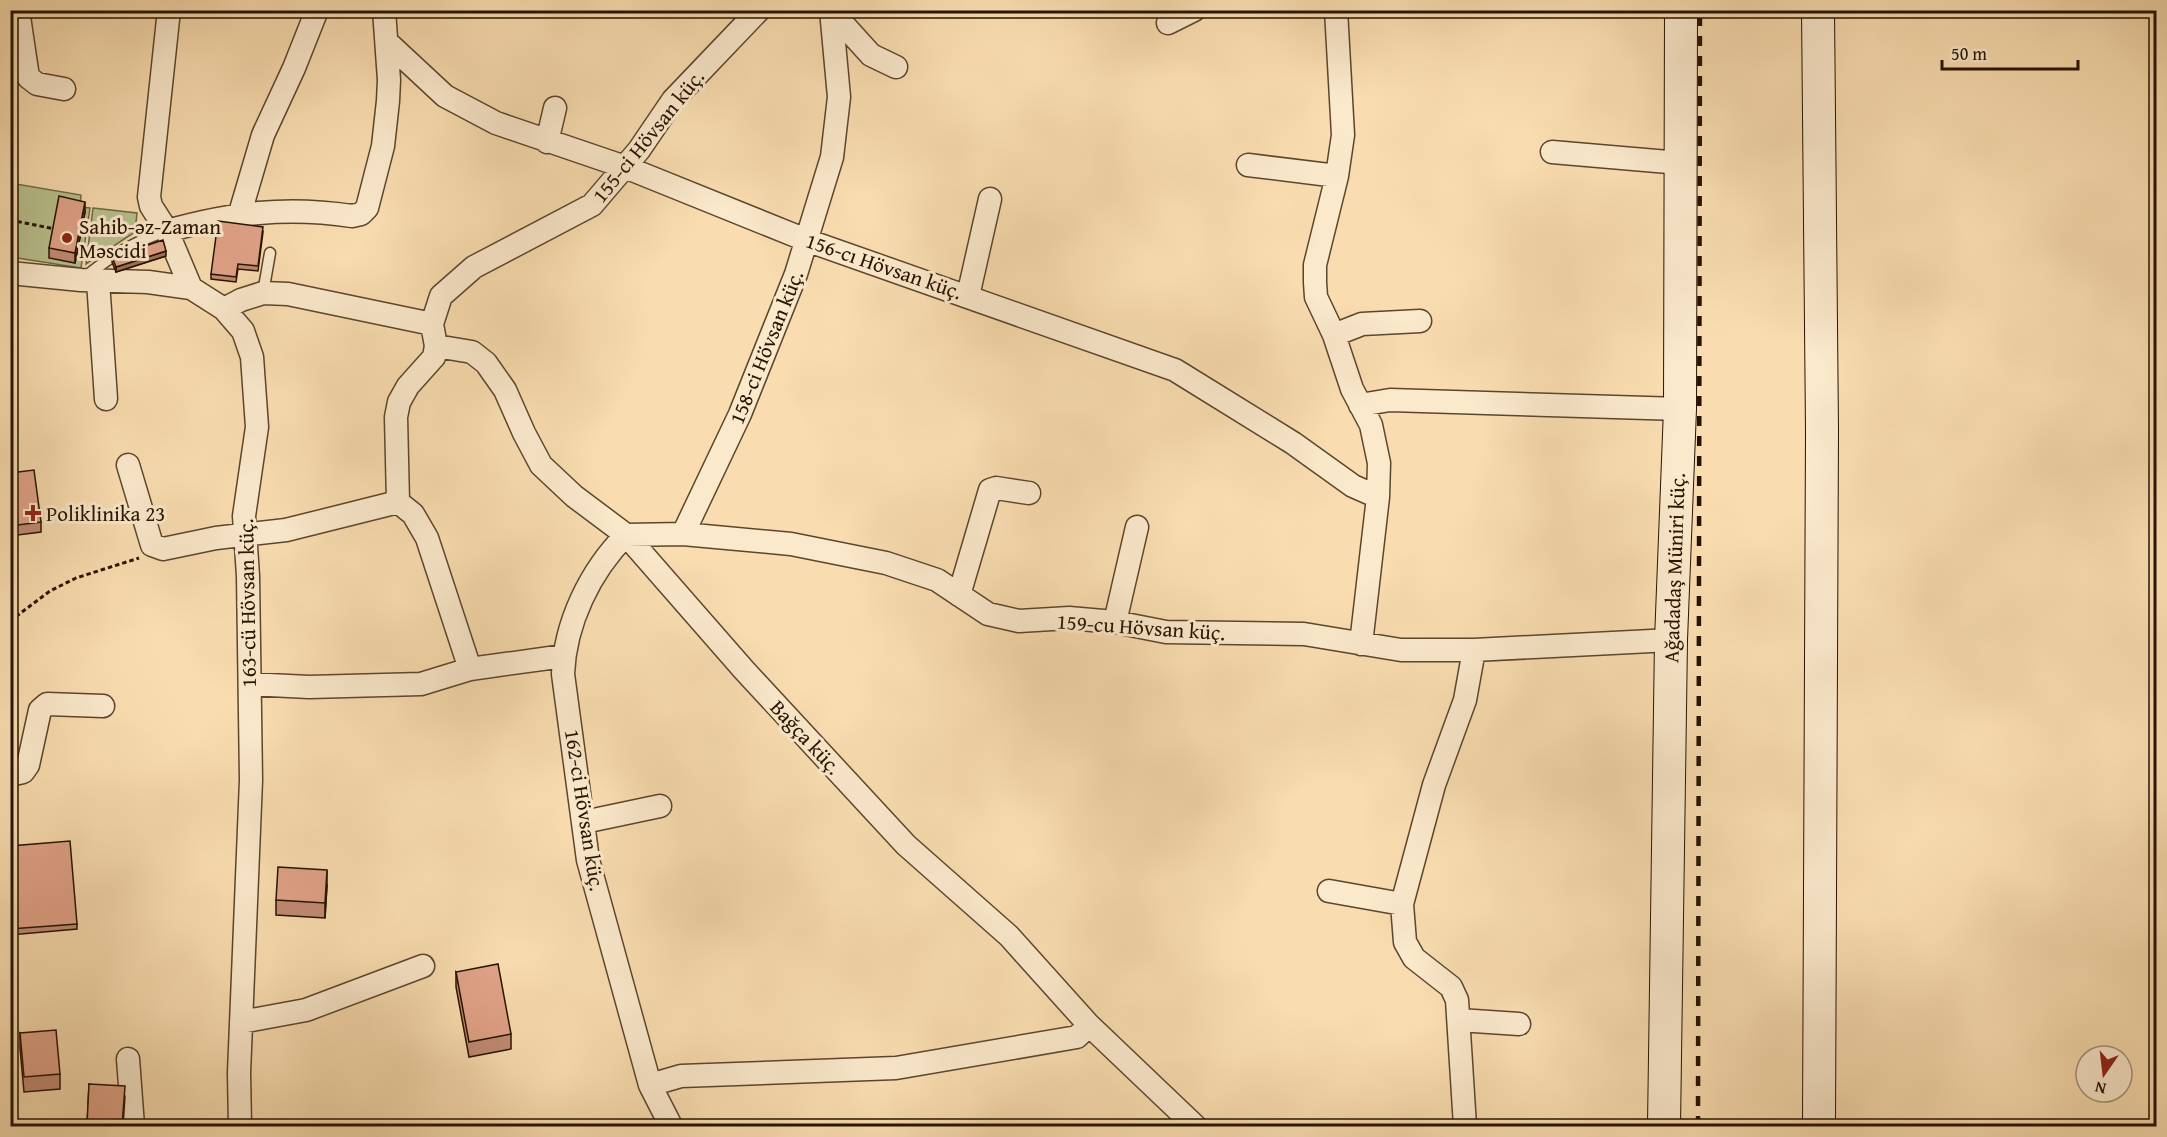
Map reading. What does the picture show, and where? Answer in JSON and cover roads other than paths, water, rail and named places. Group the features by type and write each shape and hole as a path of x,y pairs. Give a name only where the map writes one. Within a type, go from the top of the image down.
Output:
{"street":[{"path":"18,10 28,77 37,84 64,89"},
{"path":"169,10 149,197 151,206 167,231 191,288"},
{"path":"240,213 263,135 294,68 317,10"},
{"path":"167,231 240,213 311,210 352,216 361,214 367,208 383,146 389,80 384,10"},
{"name":"155-ci Hövsan küç.","path":"436,346 432,324 441,296 474,267 592,206 625,166 673,100 759,10"},
{"path":"1168,23 1194,10"},
{"path":"1336,10 1343,135 1337,176 1316,265 1315,282 1316,297 1334,335 1352,388 1371,425 1379,463 1378,497 1361,644"},
{"name":"Ağadadaş Müniri küç.","path":"1664,1126 1671,640 1680,409 1681,10"},
{"path":"1818,10 1822,430 1819,1126"},
{"path":"832,11 871,55 896,67"},
{"name":"158-ci Hövsan küç.","path":"683,534 740,414 796,274 832,157 839,97 832,11"},
{"name":"156-cı Hövsan küç.","path":"388,43 445,96 496,123 547,142 625,166 806,240 1175,370 1293,443 1353,486 1378,497"},
{"path":"547,142 555,108"},
{"path":"1552,152 1680,163"},
{"path":"1248,165 1337,176"},
{"path":"968,296 990,199"},
{"name":"163-cü Hövsan küç.","path":"10,273 90,281 148,282 191,288 224,309 243,331 252,357 257,427 246,497 245,536 248,576 251,780 241,1022 240,1126"},
{"path":"90,281 106,399"},
{"path":"224,309 241,300 263,293 288,294 432,324"},
{"path":"1334,335 1362,324 1420,321"},
{"path":"436,346 434,357 408,386 399,402 396,417 398,501 413,514 427,538 470,669"},
{"name":"Bağça küç.","path":"436,346 472,352 486,363 505,390 541,465 574,496 626,535 744,670 906,845 1009,936 1089,1024 1195,1126"},
{"path":"1360,405 1390,400 1680,409"},
{"path":"128,465 152,545 163,549 286,530 398,501"},
{"path":"959,595 990,490 996,488 1029,493"},
{"path":"1114,622 1137,528"},
{"name":"159-cu Hövsan küç.","path":"626,535 683,534 791,544 886,563 937,580 988,614 1019,621 1069,618 1202,635 1277,632 1401,650 1474,650 1671,640"},
{"name":"162-ci Hövsan küç.","path":"626,535 607,554 579,604 564,656 563,674 588,860 650,1085 671,1126"},
{"path":"1465,1126 1457,1000 1451,987 1414,958 1405,942 1402,904 1434,784 1465,700 1474,650"},
{"path":"249,684 309,687 421,684 470,669 564,656"},
{"path":"10,775 23,772 28,765 40,710 47,704 103,706"},
{"path":"584,822 660,806"},
{"path":"1329,891 1402,904"},
{"path":"241,1022 306,1010 423,966"},
{"path":"1459,1020 1519,1024"},
{"path":"650,1085 681,1076 896,1068 1051,1043 1077,1037 1089,1024"},
{"path":"128,1059 133,1126"}],"lane":[{"path":"90,281 113,255 141,239 167,231"},
{"path":"263,293 270,253"}],"railway":[{"path":"1698,1126 1700,10"}],"place":[{"name":"Sahib-əz-Zaman Məscidi","path":"67,238"},
{"name":"Poliklinika 23","path":"33,513"}]}
